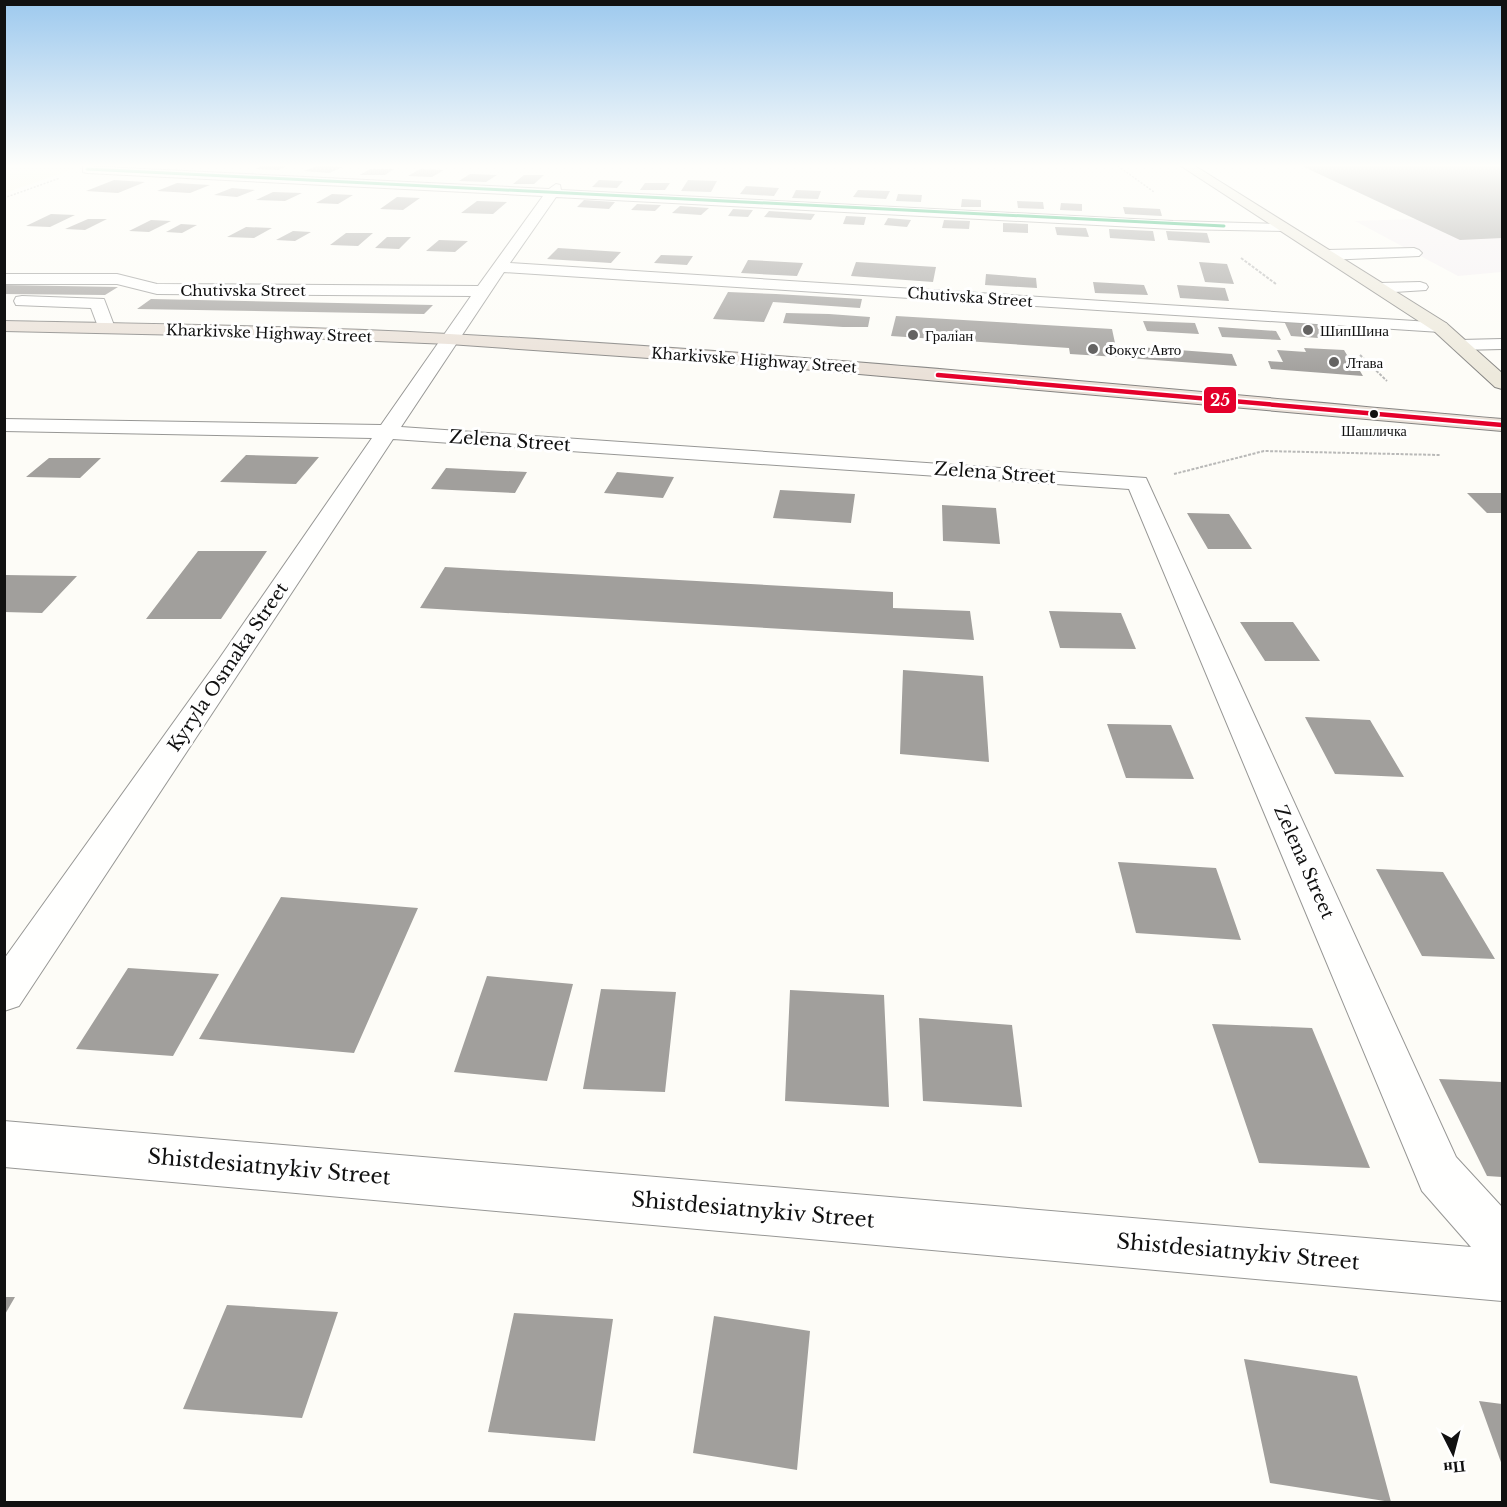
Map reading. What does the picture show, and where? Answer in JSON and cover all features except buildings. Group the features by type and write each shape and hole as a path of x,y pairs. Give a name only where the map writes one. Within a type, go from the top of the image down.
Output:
{"highway":[{"name":"Kharkivske Highway Street","path":"8,328 280,332 449,339 791,362 1503,425"}],"main road":[{"path":"1297,236 1440,327 1503,383"}],"street":[{"name":"Kyryla Osmaka Street","path":"4,993 449,339 522,236"},
{"path":"1327,255 1414,253"},
{"name":"Chutivska Street","path":"500,267 1440,327"},
{"name":"Chutivska Street","path":"4,279 117,279 157,289 483,291"},
{"path":"1379,288 1420,287"},
{"path":"4,301 98,303 106,328"},
{"path":"1460,345 1503,344"},
{"name":"Zelena Street","path":"4,425 387,432 1138,483 1439,1174 1503,1243"},
{"name":"Shistdesiatnykiv Street","path":"4,1144 1503,1275"}],"path":[{"path":"1323,319 1389,383"},
{"path":"1138,483 1264,451 1442,455"}],"shaded area":[{"path":"1384,236 1502,236 1502,272 1458,276"}],"transit line":[{"name":"25","path":"938,375 1502,425"}],"place":[{"name":"ШипШина","path":"1308,330"},
{"name":"Граліан","path":"913,335"},
{"name":"Фокус Авто","path":"1093,349"},
{"name":"Лтава","path":"1334,362"},
{"name":"Шашличка","path":"1374,414"}]}
